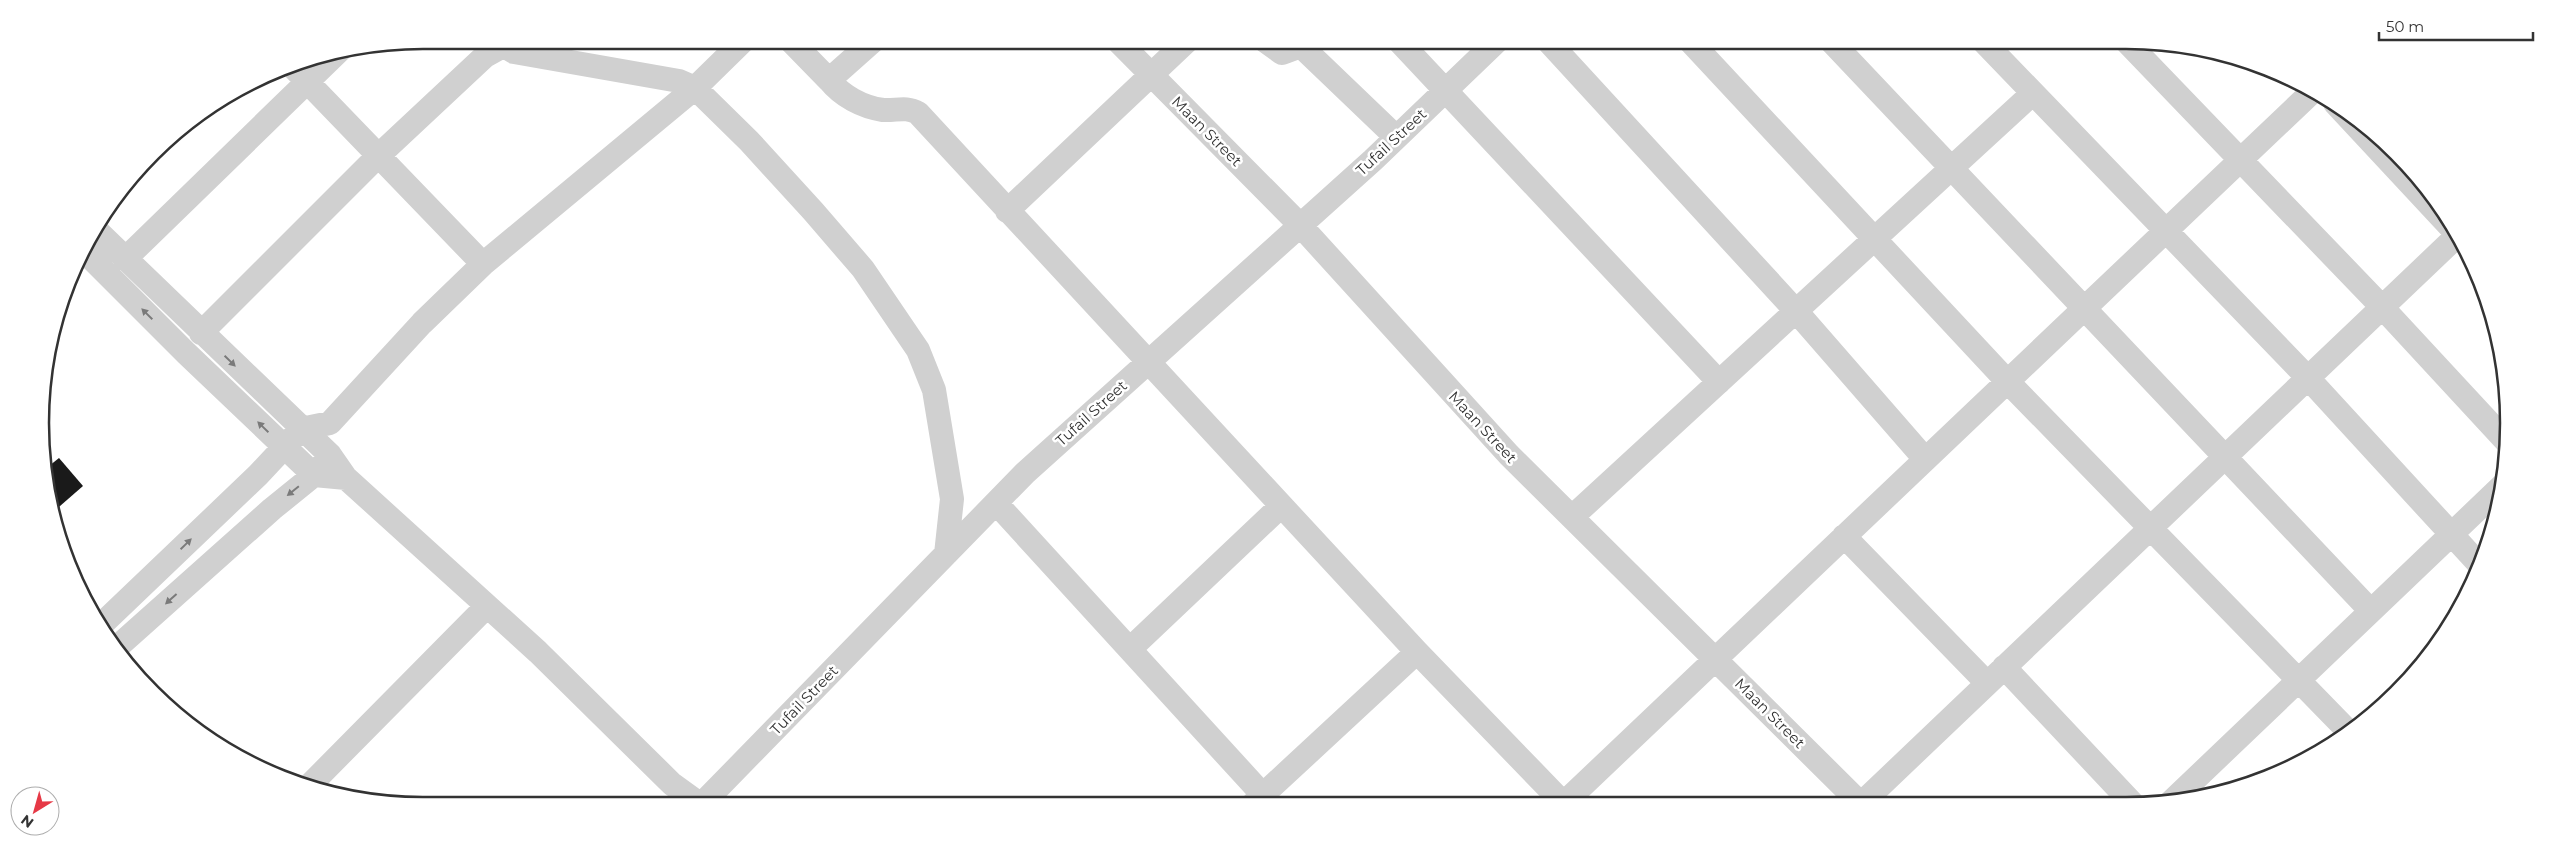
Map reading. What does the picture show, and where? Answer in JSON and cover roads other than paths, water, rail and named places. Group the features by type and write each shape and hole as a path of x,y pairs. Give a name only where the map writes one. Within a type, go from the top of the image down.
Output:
{"street":[{"path":"201,333 378,157 492,49"},
{"path":"509,49 514,52 679,80 695,88 750,141 813,210 863,269 918,350 934,390 952,500 946,554"},
{"path":"106,621 258,475 301,429 330,423 422,323 483,264 695,88 735,49"},
{"path":"799,49 841,92 863,105 883,110 910,108 918,113 1417,652 1557,797"},
{"path":"829,80 864,49"},
{"name":"Maan Street","path":"1126,49 1300,225 1509,455 1855,797"},
{"path":"1007,210 1178,49"},
{"path":"1276,49 1282,53 1293,49"},
{"path":"1304,49 1396,137"},
{"path":"1406,49 1444,92 1719,382"},
{"name":"Tufail Street","path":"710,797 1025,472 1300,225 1489,49"},
{"path":"1555,49 1796,311 1925,459"},
{"path":"1697,49 2007,381 2344,727"},
{"path":"1839,49 2370,610"},
{"path":"1991,49 2308,378 2475,558"},
{"path":"2134,49 2382,307 2500,434"},
{"path":"125,259 299,73 483,264"},
{"path":"1572,517 2033,93"},
{"path":"1571,797 2308,96"},
{"path":"2368,138 2429,204"},
{"path":"100,234 330,455 346,478 538,652 672,784 689,797"},
{"path":"1867,797 2452,240"},
{"path":"88,255 314,475 346,478"},
{"path":"121,644 272,509 314,475 330,455 330,423"},
{"path":"2180,793 2493,494"},
{"path":"996,503 1130,649 1256,797"},
{"path":"1130,649 1281,506"},
{"path":"1844,536 2126,797"},
{"path":"314,780 487,606"},
{"path":"1260,797 1417,652"}]}
